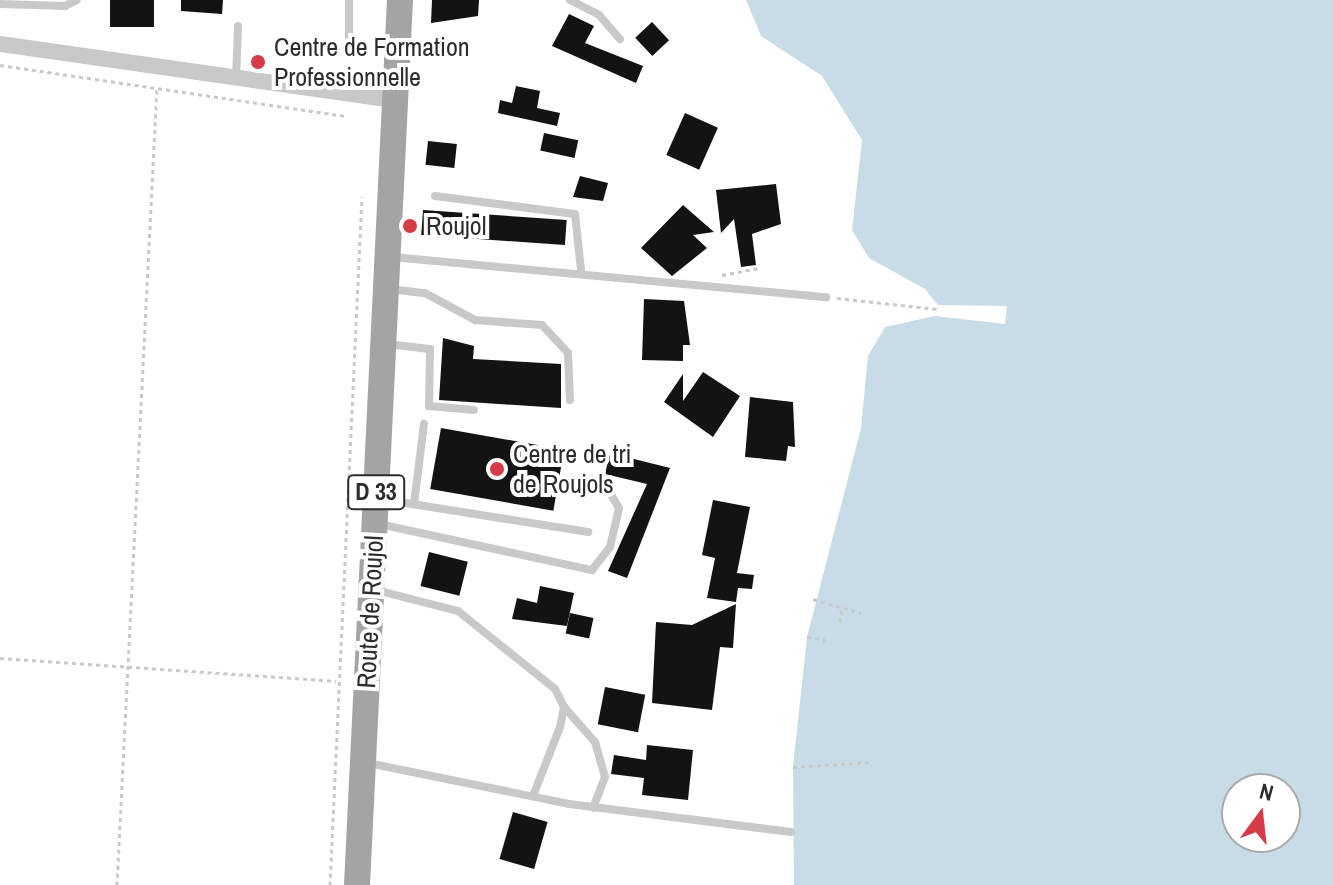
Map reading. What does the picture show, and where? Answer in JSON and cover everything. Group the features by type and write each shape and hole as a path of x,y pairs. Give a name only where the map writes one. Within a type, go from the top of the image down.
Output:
{"main road":[{"name":"D 33","path":"395,100 400,0"},
{"name":"Route de Roujol","path":"357,885 395,100"}],"street":[{"path":"0,44 236,80 395,100"}],"lane":[{"path":"0,4 65,6 77,0"},
{"path":"349,0 349,39"},
{"path":"570,0 599,15 620,39"},
{"path":"236,80 238,26"},
{"path":"435,196 575,214 581,270"},
{"path":"387,257 581,270 716,288 826,297"},
{"path":"385,289 425,293 475,320 542,325 568,353 570,400"},
{"path":"383,343 427,346 429,406 474,410"},
{"path":"414,504 424,424"},
{"path":"375,511 592,570 610,547 619,508 607,488 570,479"},
{"path":"375,511 414,504 588,532"},
{"path":"371,589 458,611 488,629 555,689 564,707 595,742 605,777 593,808"},
{"path":"533,796 564,707"},
{"path":"363,762 593,808 791,832"}],"path":[{"path":"0,65 347,116"},
{"path":"117,885 157,88"},
{"path":"330,885 342,702 336,681 362,197"},
{"path":"716,288 727,270 758,268"},
{"path":"826,297 937,309"},
{"path":"813,599 861,613"},
{"path":"840,622 842,607"},
{"path":"807,637 825,639 824,645"},
{"path":"0,658 128,664 336,681"},
{"path":"793,767 871,762"}],"water":[{"path":"746,0 1333,0 1333,885 794,885 793,767 807,637 861,428 868,356 885,327 935,316 938,305 925,289 869,258 852,230 862,140 822,76 761,36"}],"pier":[{"path":"938,305 1007,306 1005,324 935,316"}],"building":[{"path":"110,0 154,0 154,27 110,27"},
{"path":"181,0 223,0 222,14 181,11"},
{"path":"432,0 479,0 478,16 431,23"},
{"path":"569,14 594,26 585,43 643,66 636,83 552,46"},
{"path":"652,22 669,40 652,56 635,38"},
{"path":"516,86 540,91 537,108 560,113 557,126 498,113 500,100 512,103"},
{"path":"685,113 718,128 699,170 666,155"},
{"path":"544,133 578,140 574,158 540,151"},
{"path":"428,141 457,144 454,168 425,165"},
{"path":"580,176 608,183 603,201 573,197"},
{"path":"776,184 781,224 752,234 756,265 741,267 734,219 721,233 716,190"},
{"path":"683,205 714,232 693,235 707,248 672,276 641,248"},
{"path":"423,210 567,220 565,245 421,235"},
{"path":"644,299 684,301 690,345 683,345 683,361 642,360"},
{"path":"443,338 474,346 473,359 561,364 561,408 439,400"},
{"path":"703,372 740,396 713,437 664,402 683,374 683,401"},
{"path":"750,397 793,402 795,447 788,446 786,461 745,457"},
{"name":"Centre de tri de Roujols","path":"441,428 564,450 553,511 430,489"},
{"path":"610,453 670,468 627,578 608,571 647,484 605,474"},
{"path":"713,500 750,507 737,573 754,575 752,589 738,588 736,602 707,598 715,558 702,555"},
{"path":"429,552 468,562 459,596 421,586"},
{"path":"540,586 574,593 567,626 512,619 517,598 537,603"},
{"path":"736,604 733,648 720,647 712,710 652,703 656,622 692,625"},
{"path":"570,613 593,618 589,639 566,634"},
{"path":"605,687 645,695 638,732 598,724"},
{"path":"647,745 693,750 688,800 642,795 644,778 611,774 614,755 646,760"},
{"path":"513,812 548,822 534,869 499,859"}],"place":[{"name":"Centre de Formation Professionnelle","path":"258,62"},
{"name":"Roujol","path":"410,226"},
{"name":"Centre de tri de Roujols","path":"497,469"}]}
